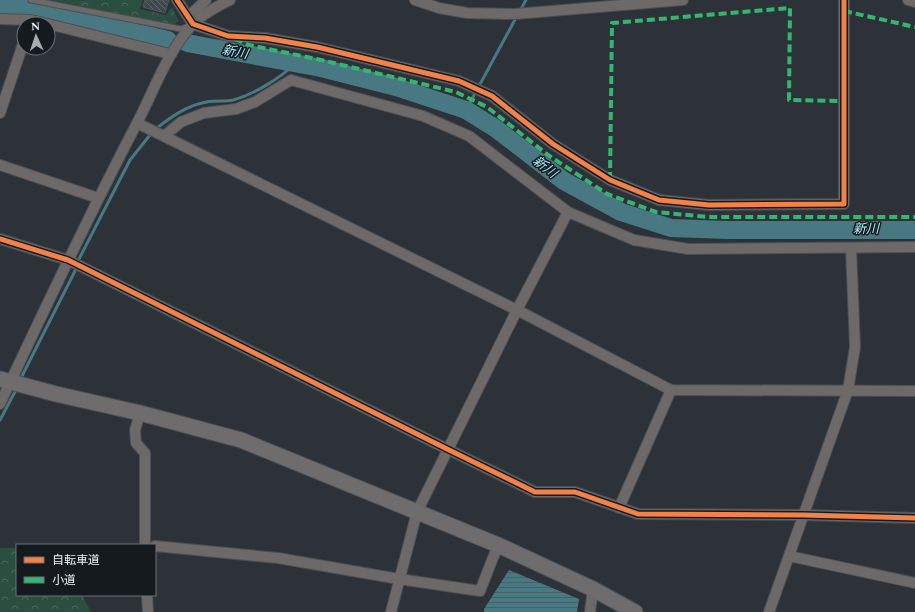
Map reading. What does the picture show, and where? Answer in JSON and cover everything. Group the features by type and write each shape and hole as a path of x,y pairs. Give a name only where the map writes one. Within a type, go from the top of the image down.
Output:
{"street":[{"path":"177,0 191,20 228,36 265,38 317,47 459,81 492,96 553,144 610,180 659,200 709,205 844,204 844,0"},
{"path":"0,404 5,381 68,260 170,54 191,20 206,0"},
{"path":"191,20 230,0"},
{"path":"415,0 439,8 467,13 515,14 608,3 683,0"},
{"path":"908,0 915,2"},
{"path":"0,19 16,21"},
{"path":"56,26 170,54"},
{"path":"0,113 19,56"},
{"path":"164,136 181,122 204,113 236,109 255,102 290,80 423,116 469,136 568,212 634,240 688,249 915,247"},
{"path":"137,123 517,310 671,390 915,391"},
{"path":"0,165 98,198"},
{"path":"391,612 417,512 447,449 568,212"},
{"path":"0,239 68,260 535,492 575,492 638,514 803,515 915,518"},
{"path":"769,612 848,390 855,347 851,248"},
{"path":"5,381 140,413 241,440 498,545 593,589 635,612"},
{"path":"619,508 671,390"},
{"path":"140,413 135,430 136,442 145,453 145,544"},
{"path":"156,546 278,558 399,579 480,591 498,545"},
{"path":"789,556 915,583"},
{"path":"590,612 593,589"},
{"path":"147,596 148,612"}],"lane":[{"path":"31,0 181,29 191,20"}],"green space":[{"path":"52,0 143,0 140,9 166,15 172,7 179,21 173,25"},
{"path":"0,548 16,548 16,596 83,596 91,612 0,612"}],"water":[{"path":"509,570 579,599 577,612 484,612 484,609"}],"building":[{"path":"145,0 169,0 165,13 143,7"}],"waterway":[{"path":"520,11 526,0"},
{"name":"新川","path":"0,8 34,9 168,40"},
{"path":"466,110 517,16"},
{"name":"新川","path":"187,43 321,68 396,87 466,110 495,128 564,181 621,212 671,228 728,230 915,230"},
{"path":"157,128 178,113 190,107 206,102 233,100 250,94 275,80 296,63"},
{"path":"79,259 130,160 150,135"},
{"path":"22,376 75,271"},
{"path":"0,420 17,388"}],"marked path":[{"path":"610,180 612,23 790,8 789,100 844,101"},
{"path":"844,11 915,27"},
{"path":"235,39 249,45 321,60 456,92 487,107 548,155 607,194 656,212 709,217 915,217"}],"cycle path":[{"path":"177,0 193,24 228,36 265,38 317,47 459,81 492,96 553,144 610,180 659,200 709,205 844,204 844,0"},
{"path":"0,239 68,260 535,492 575,492 638,514 803,515 915,518"}]}
